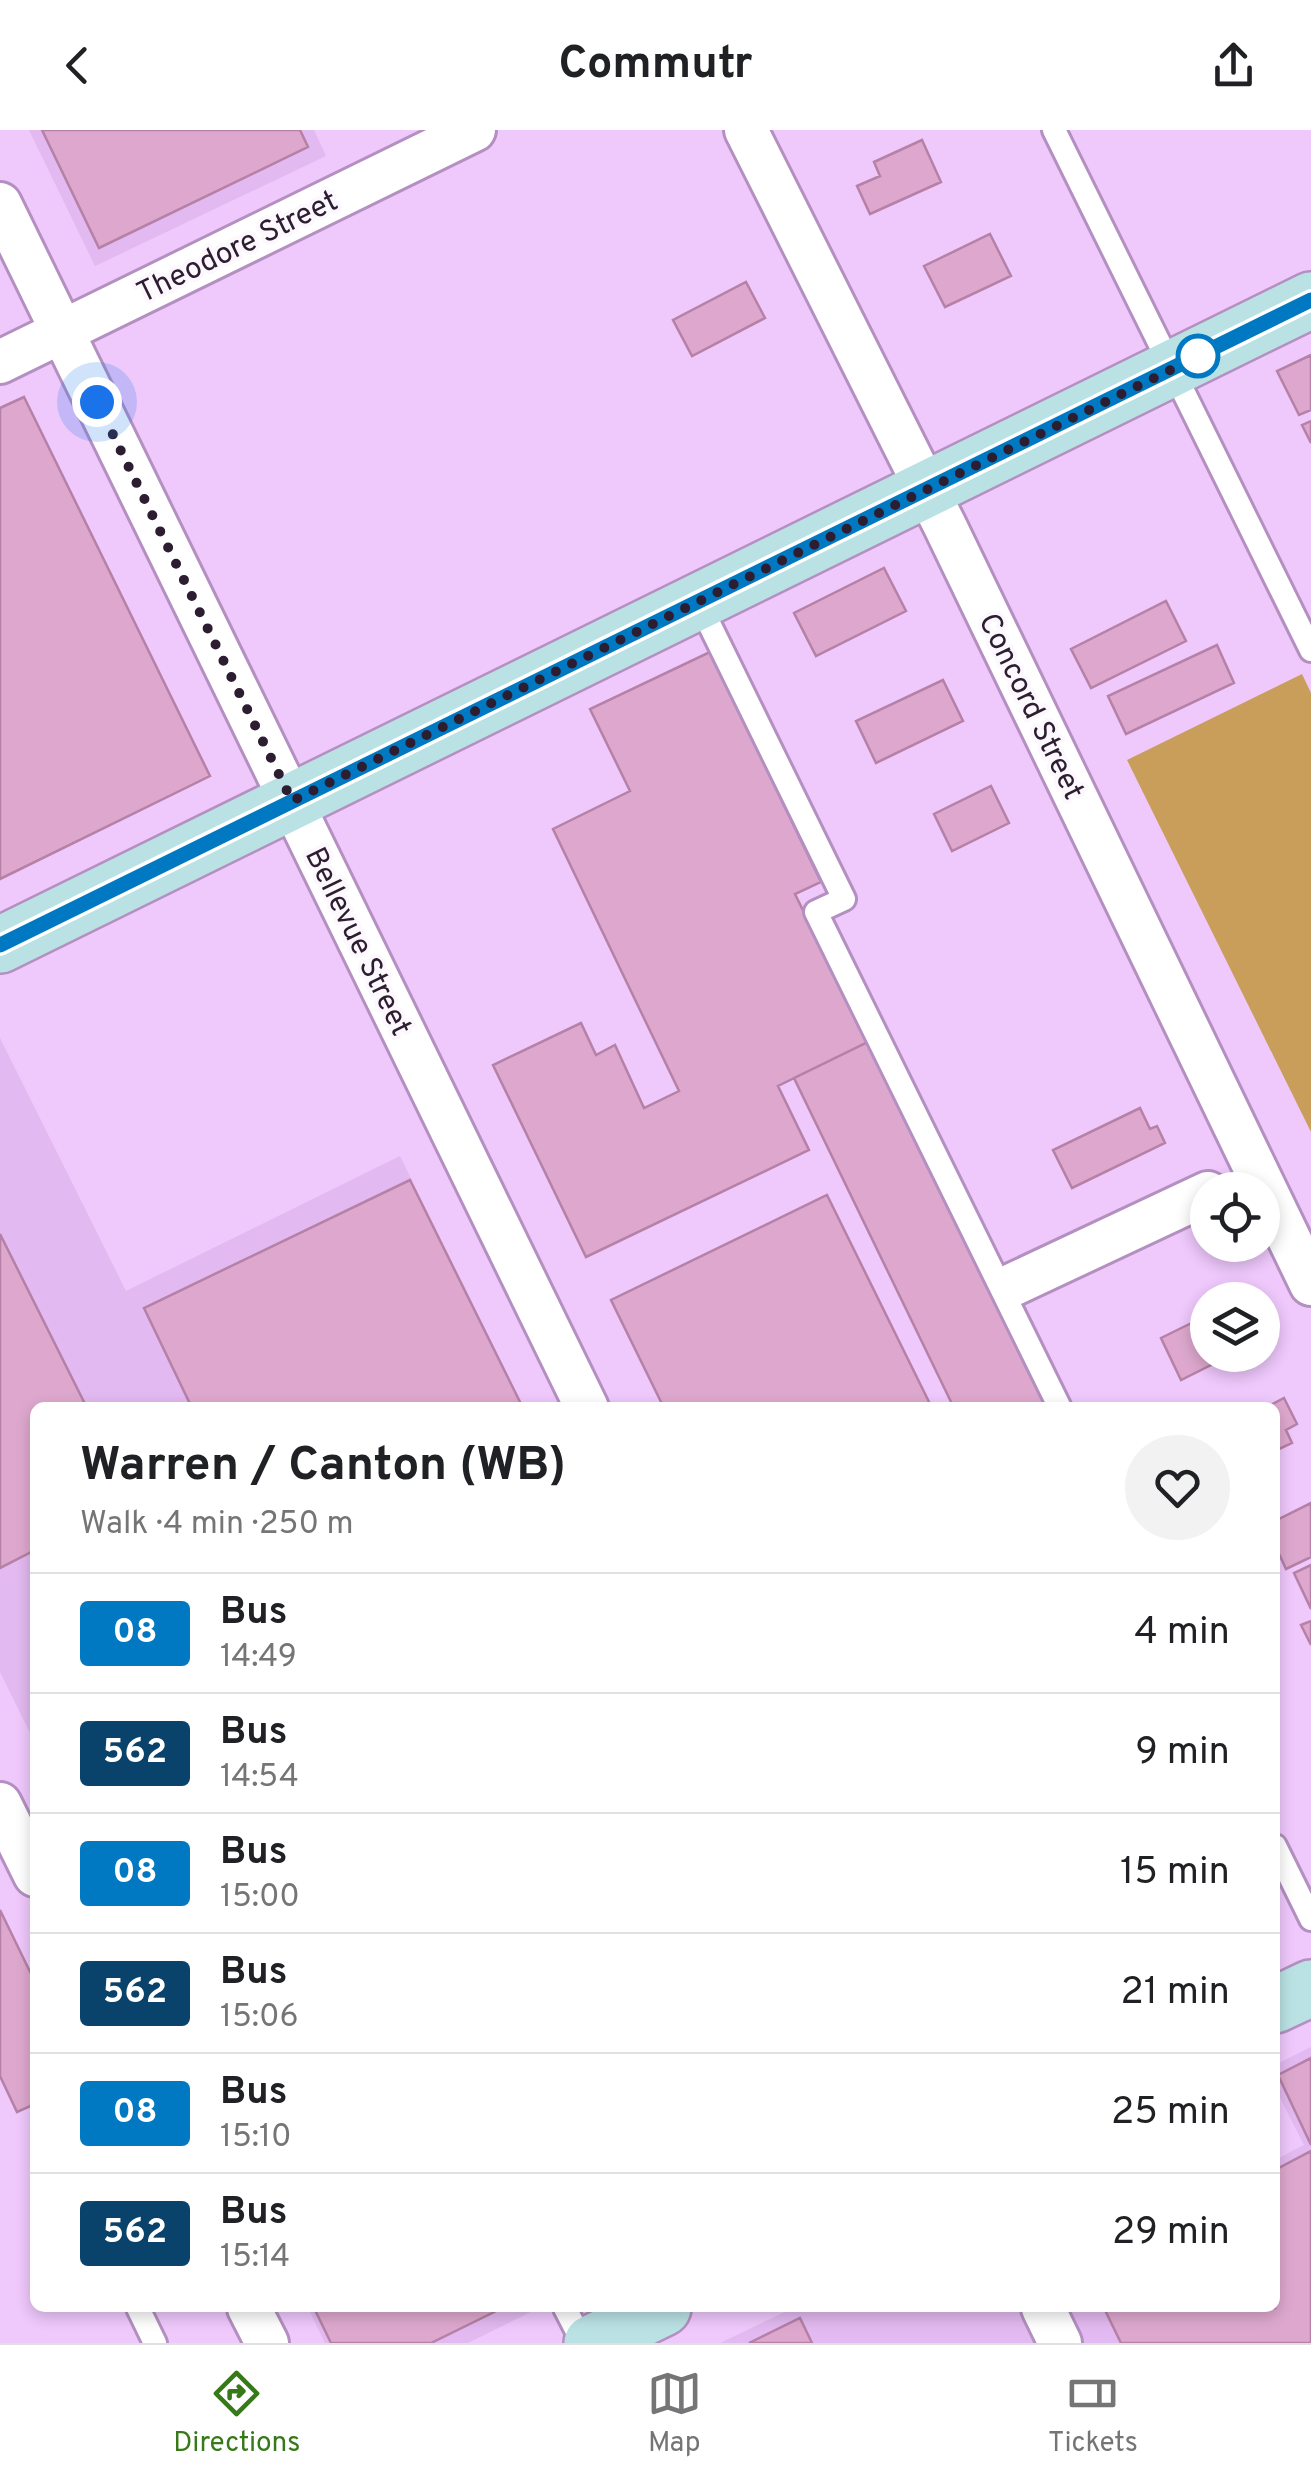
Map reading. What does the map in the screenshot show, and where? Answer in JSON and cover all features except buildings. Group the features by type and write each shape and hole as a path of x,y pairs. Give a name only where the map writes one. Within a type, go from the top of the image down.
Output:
{"main road":[{"path":"0,944 1311,300"},
{"path":"1280,2003 1311,1988"},
{"path":"592,2343 655,2312"}],"street":[{"name":"Theodore Street","path":"0,362 474,130"},
{"name":"Concord Street","path":"746,130 926,488 1311,1284"},
{"name":"Bellevue Street","path":"0,204 584,1402"},
{"path":"1252,1172 1256,1170"},
{"path":"1012,1285 1190,1200"},
{"path":"0,1804 30,1865"},
{"path":"251,2312 267,2343"},
{"path":"1045,2312 1060,2343"}],"lane":[{"path":"1054,130 1311,650"},
{"path":"698,602 844,900 816,912 1057,1402"},
{"path":"1280,1856 1311,1919"},
{"path":"140,2312 155,2343"},
{"path":"568,2312 584,2343"}],"shaded area":[{"path":"29,130 314,130 326,156 95,266"},
{"path":"1302,674 1311,693 1311,1132 1127,760"},
{"path":"0,1038 126,1291 400,1156 521,1402 30,1402 30,1733 0,1672"},
{"path":"1311,2047 1311,2343 720,2343 785,2312 1280,2312 1280,2157 1304,2145 1280,2098 1280,2062"},
{"path":"310,2312 531,2312 468,2343 325,2343"}],"bus line":[{"name":"08","path":"0,945 1311,300"}],"route":[{"path":"97,402 292,801 1203,354 1198,356"}]}
